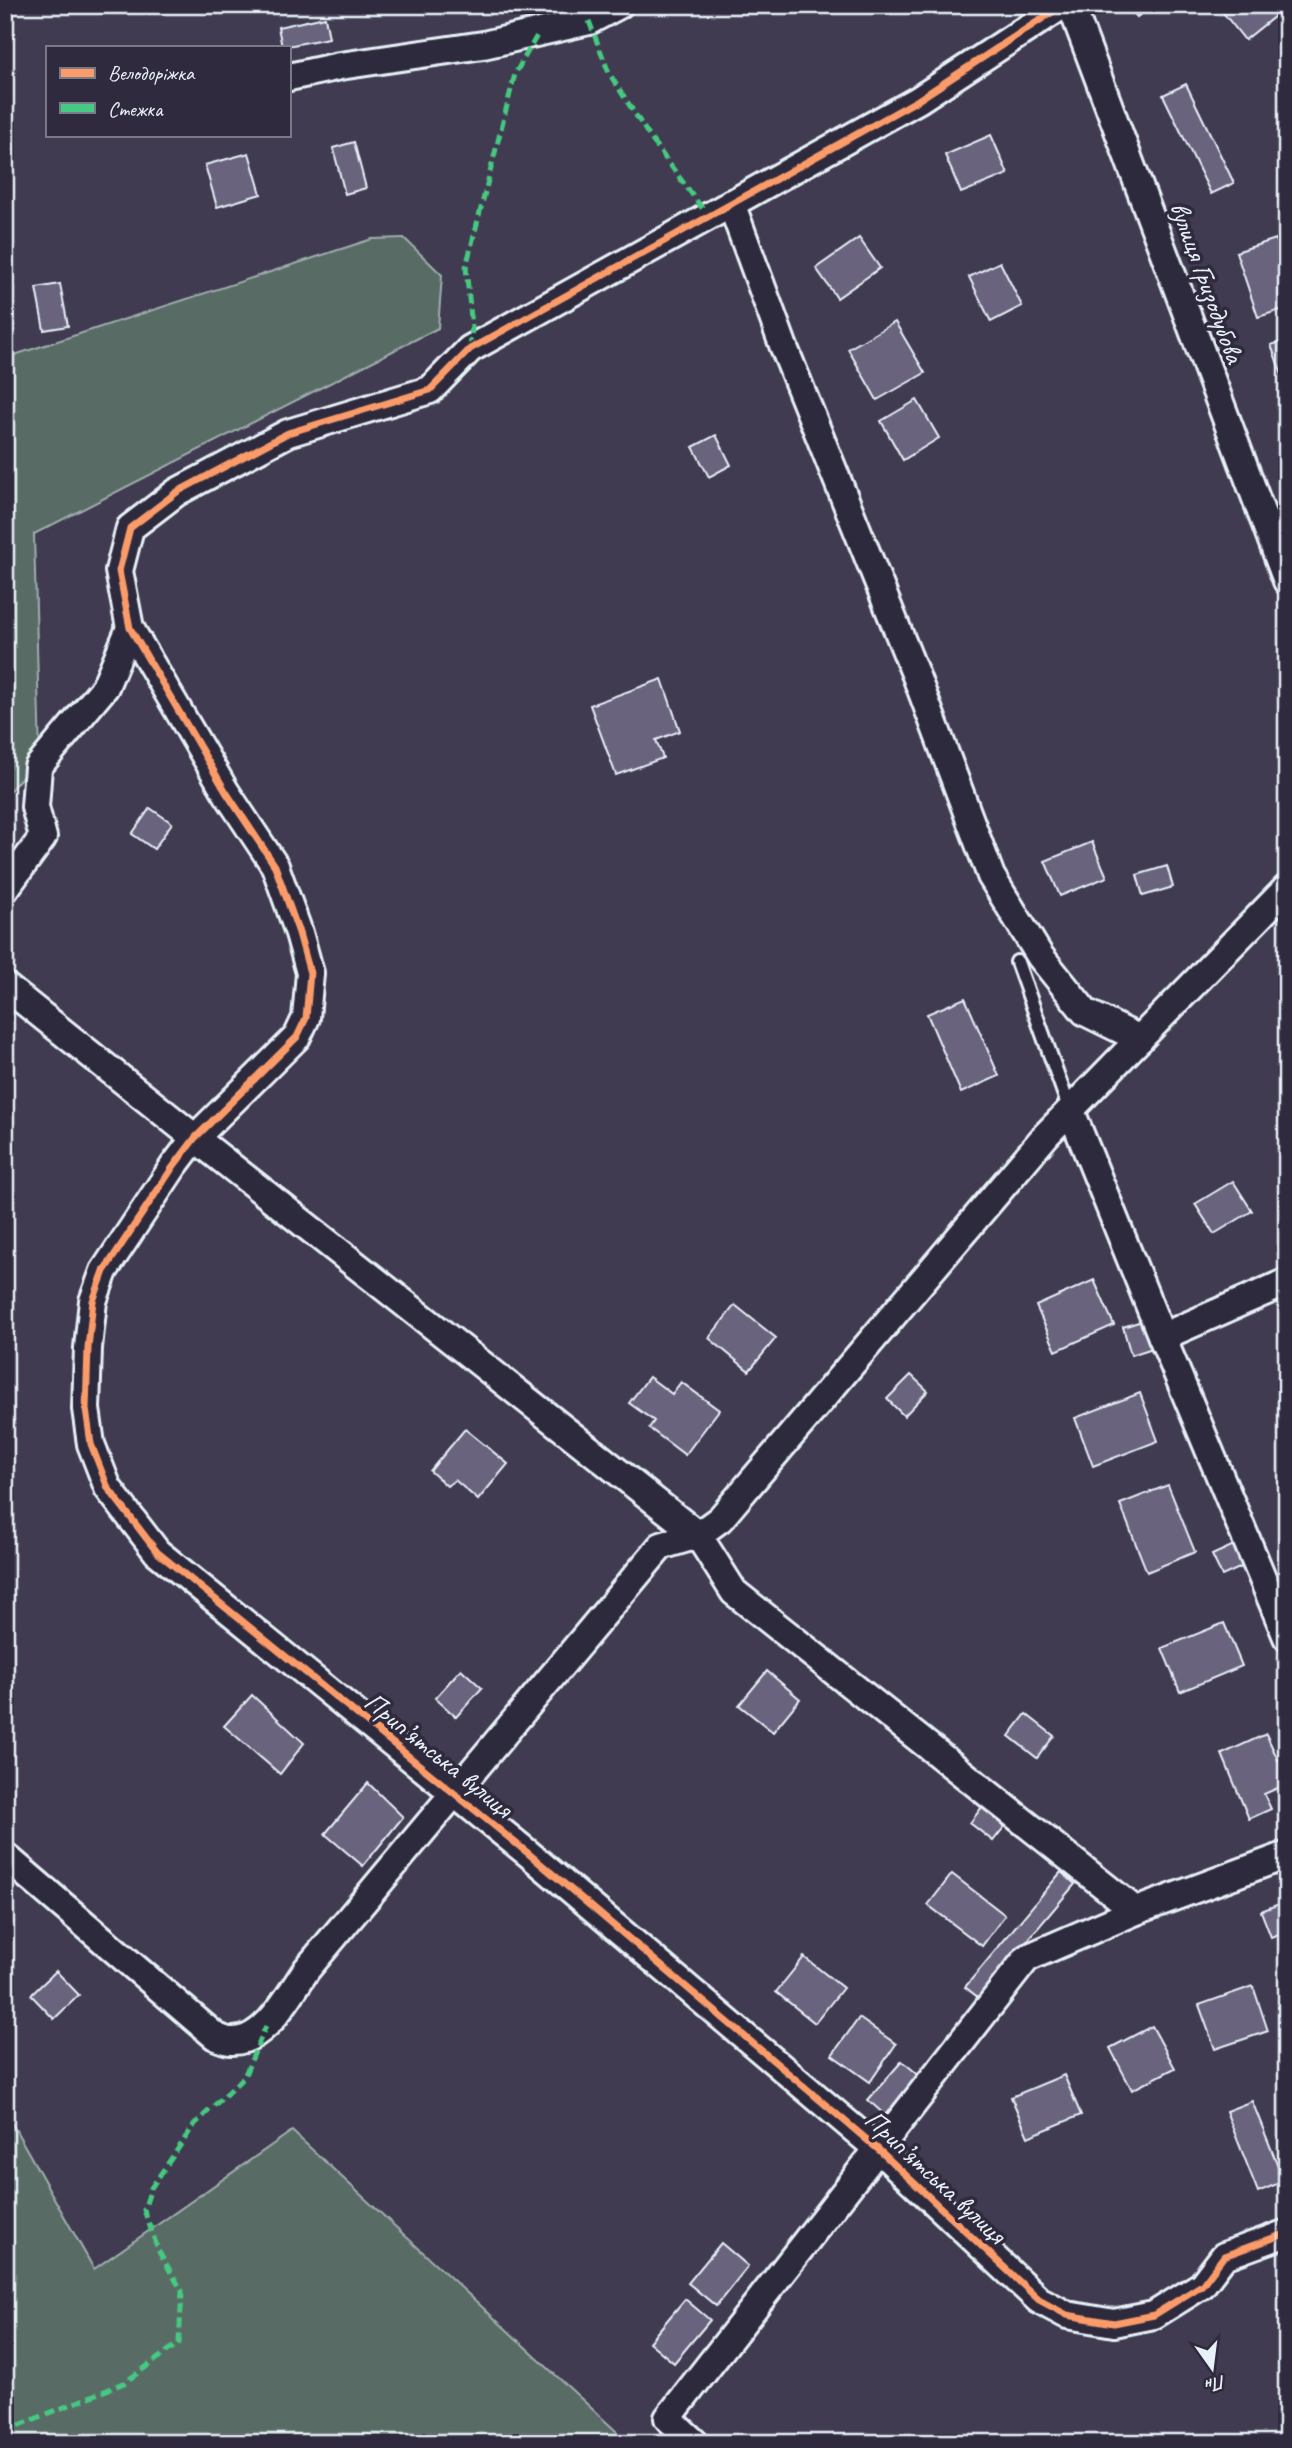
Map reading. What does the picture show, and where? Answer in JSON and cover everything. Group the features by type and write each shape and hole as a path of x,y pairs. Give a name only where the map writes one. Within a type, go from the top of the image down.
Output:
{"street":[{"path":"290,77 340,66 483,44 619,5"},
{"path":"5,890 43,837 35,807 38,768 105,687 130,628 119,571 130,528 177,492 288,433 430,390 470,349 918,100 1063,5"},
{"name":"вулиця Гризодубова","path":"1071,5 1277,528 1287,581"},
{"path":"730,203 783,345 916,676 991,876 1040,956 1085,1012 1140,1039"},
{"name":"Прип’ятська вулиця","path":"130,628 226,792 275,866 310,973 306,1018 298,1037 195,1139 173,1167 104,1271 93,1301 86,1409 91,1444 108,1488 157,1552 453,1792 879,2150 1039,2300 1067,2315 1103,2322 1114,2323 1154,2315 1202,2285 1224,2256 1287,2233"},
{"path":"5,1856 215,2036 231,2041 250,2037 266,2026 307,1969 661,1546 698,1535 720,1519 1047,1134 1287,888"},
{"path":"5,986 698,1535 734,1592 1136,1911"},
{"path":"1071,1111 1287,1637"},
{"path":"1162,1337 1287,1282"},
{"path":"695,2443 668,2418 1027,1958 1136,1911 1287,1855"}],"lane":[{"path":"1017,962 1071,1111"}],"green space":[{"path":"404,238 442,275 438,328 34,534 40,757 5,796 5,358 372,239"},
{"path":"5,2111 94,2269 292,2131 629,2443 5,2443"}],"building":[{"path":"1127,5 1152,5 1137,17"},
{"path":"1217,5 1266,5 1275,16 1245,40"},
{"path":"325,17 329,38 282,46 278,27"},
{"path":"1186,84 1234,183 1211,194 1163,95"},
{"path":"991,135 1008,174 961,193 945,155"},
{"path":"354,142 366,188 345,194 333,148"},
{"path":"249,153 261,194 217,207 205,165"},
{"path":"859,238 880,268 837,298 816,268"},
{"path":"1276,239 1287,269 1287,308 1258,317 1236,252"},
{"path":"1000,262 1022,306 991,322 969,277"},
{"path":"60,284 68,326 44,330 36,288"},
{"path":"895,322 925,373 877,400 848,349"},
{"path":"1287,340 1287,389 1271,345"},
{"path":"917,400 939,438 903,460 881,421"},
{"path":"716,435 731,465 709,477 693,447"},
{"path":"662,679 680,731 656,740 663,758 616,775 590,705"},
{"path":"150,808 172,823 154,849 132,834"},
{"path":"1092,842 1107,877 1060,896 1045,861"},
{"path":"1167,866 1173,887 1143,896 1137,875"},
{"path":"965,998 999,1076 961,1093 927,1014"},
{"path":"1233,1181 1252,1211 1214,1234 1195,1204"},
{"path":"1094,1280 1114,1325 1056,1351 1036,1306"},
{"path":"735,1305 776,1338 749,1371 709,1338"},
{"path":"1151,1318 1159,1346 1131,1355 1123,1327"},
{"path":"911,1375 928,1391 904,1416 887,1399"},
{"path":"649,1377 672,1394 681,1382 719,1410 685,1455 649,1428 654,1421 629,1403"},
{"path":"1140,1393 1158,1441 1093,1466 1075,1418"},
{"path":"465,1429 508,1464 478,1500 455,1480 447,1486 430,1471"},
{"path":"1168,1485 1195,1552 1147,1572 1120,1504"},
{"path":"1236,1544 1246,1565 1222,1576 1212,1555"},
{"path":"1224,1623 1242,1666 1180,1692 1162,1648"},
{"path":"461,1669 482,1688 456,1717 435,1698"},
{"path":"767,1671 800,1699 773,1732 739,1705"},
{"path":"252,1695 304,1743 280,1774 224,1726"},
{"path":"1026,1714 1054,1736 1037,1758 1009,1736"},
{"path":"1266,1734 1287,1784 1264,1794 1271,1809 1249,1819 1222,1754"},
{"path":"368,1783 403,1817 363,1866 325,1834"},
{"path":"982,1807 1005,1826 993,1841 970,1823"},
{"path":"1061,1872 1075,1884 979,1998 965,1987"},
{"path":"952,1874 1005,1915 982,1946 928,1905"},
{"path":"1287,1901 1287,1931 1271,1937 1261,1911"},
{"path":"804,1957 843,1988 815,2023 776,1992"},
{"path":"56,1971 79,1995 54,2019 31,1995"},
{"path":"1253,1986 1268,2031 1215,2049 1199,2005"},
{"path":"859,2018 896,2044 870,2082 832,2055"},
{"path":"1152,2026 1175,2068 1132,2090 1110,2048"},
{"path":"902,2061 920,2076 885,2115 868,2100"},
{"path":"1064,2075 1081,2115 1028,2137 1011,2097"},
{"path":"1252,2101 1284,2181 1258,2192 1226,2111"},
{"path":"721,2243 748,2266 716,2306 688,2283"},
{"path":"685,2299 710,2320 674,2363 649,2342"}],"marked path":[{"path":"589,21 609,73 651,139 708,216"},
{"path":"470,349 472,328 466,267 515,74 539,32"},
{"path":"5,2431 124,2383 179,2343 182,2291 159,2252 144,2210 151,2188 195,2124 244,2077 266,2026"}],"cycle path":[{"path":"1063,5 918,100 470,349 430,390 288,433 177,492 130,528 119,571 130,628 226,792 275,866 310,973 306,1018 297,1037 195,1138 104,1271 93,1301 86,1409 91,1444 108,1488 157,1552 529,1854 879,2150 1039,2300 1067,2315 1114,2323 1154,2315 1202,2285 1224,2256 1287,2233"}]}
